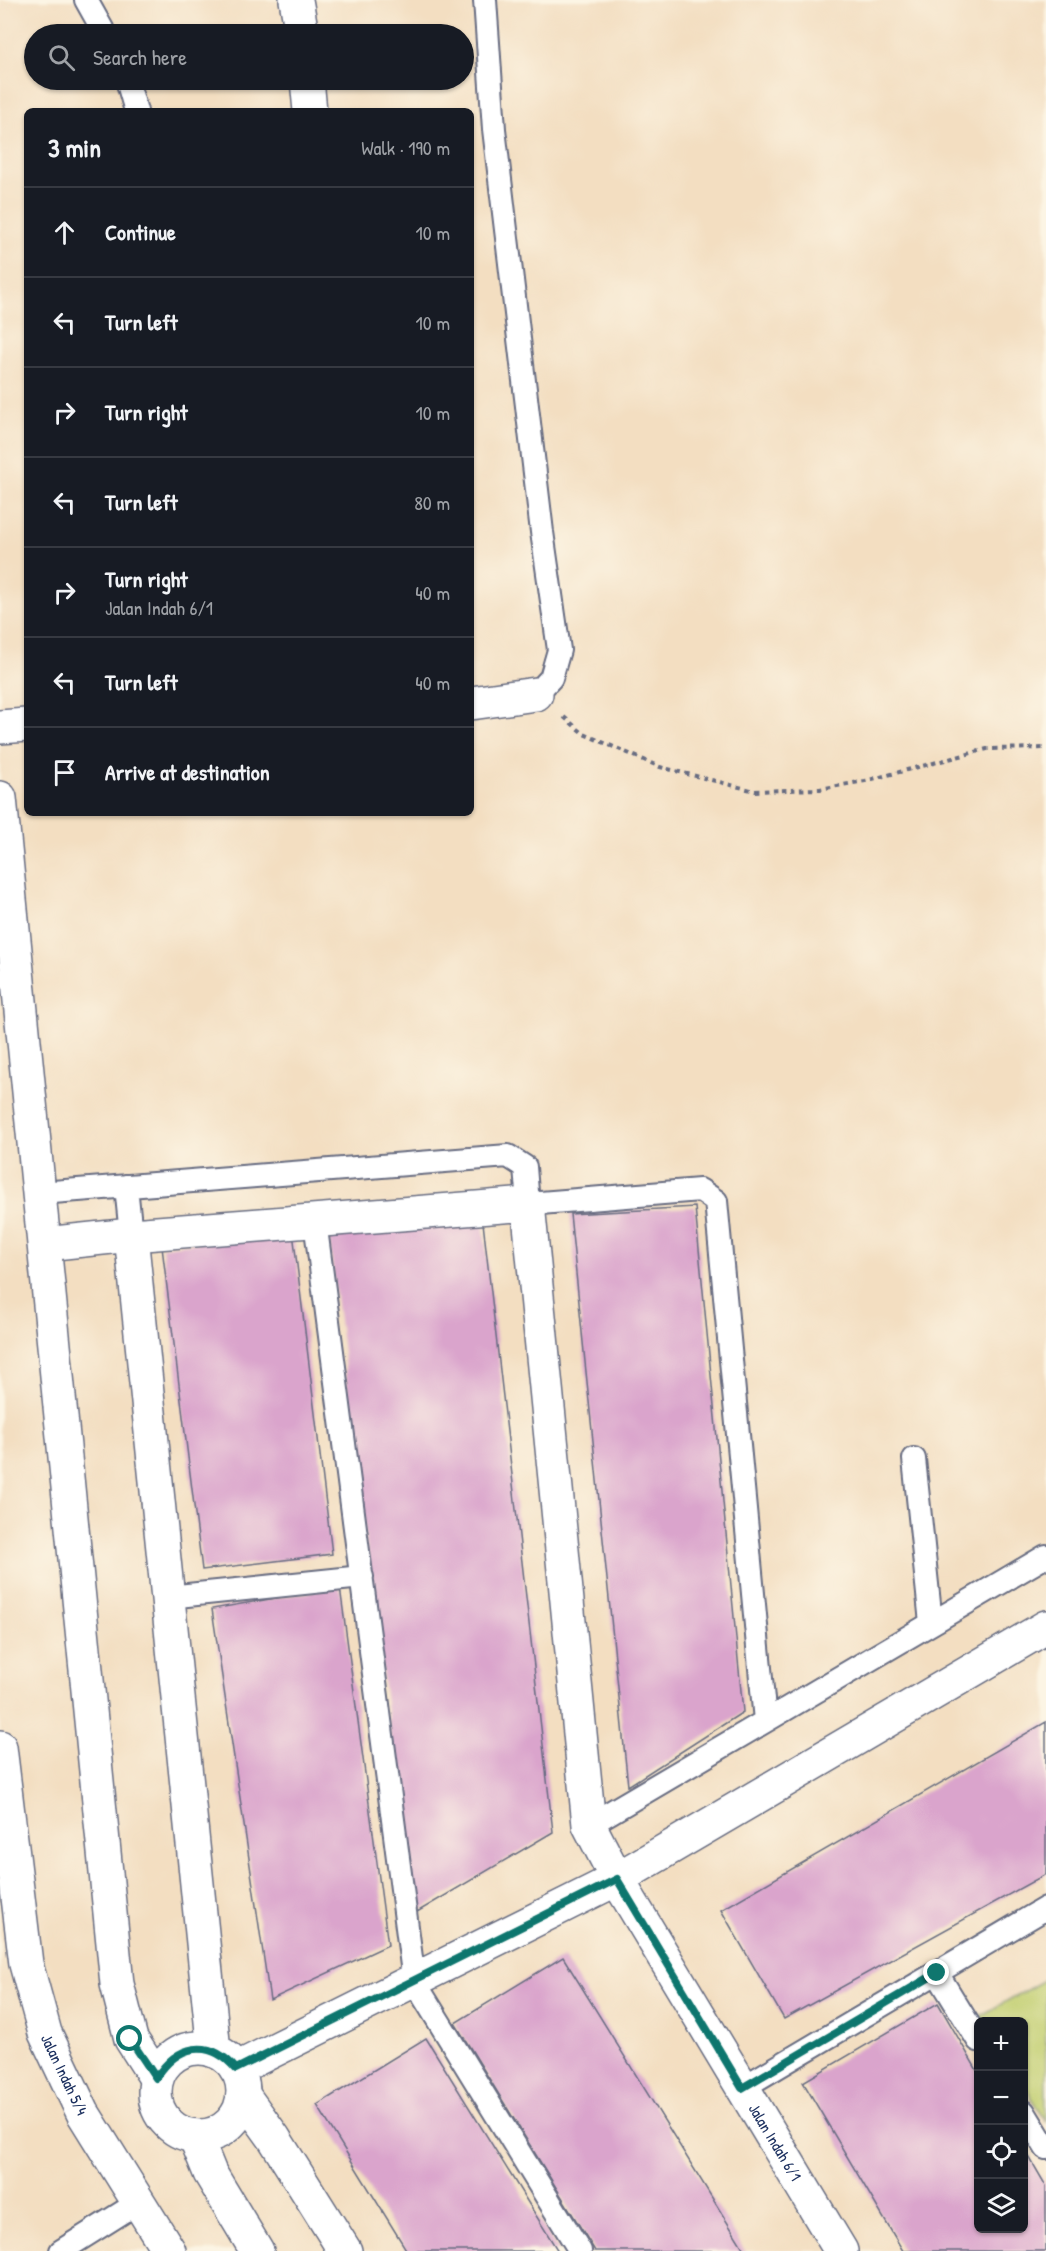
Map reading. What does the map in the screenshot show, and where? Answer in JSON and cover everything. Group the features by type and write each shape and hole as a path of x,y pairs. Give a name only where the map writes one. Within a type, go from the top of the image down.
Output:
{"street":[{"path":"296,0 300,24"},
{"path":"308,90 310,108"},
{"path":"474,703 536,694"},
{"path":"0,727 24,725"},
{"path":"0,798 117,1984 130,2039 156,2078"},
{"path":"45,1244 131,1235 528,1204 589,1825"},
{"path":"131,1235 168,1597 231,2072 235,2117 218,2132 195,2136 179,2132 167,2123 158,2110 154,2094 156,2078 165,2063 179,2052 196,2048 231,2072 345,2251"},
{"path":"231,2072 617,1879 1046,1627"},
{"name":"Jalan Indah 5/4","path":"0,1748 8,1881 26,1964 45,2033 83,2113 169,2251"},
{"name":"Jalan Indah 6/1","path":"589,1825 617,1879 836,2250"},
{"path":"195,2136 210,2172 257,2251"}],"lane":[{"path":"86,0 99,24"},
{"path":"484,0 494,129 542,532 559,650 551,678 536,694"},
{"path":"130,90 135,108"},
{"path":"40,1193 508,1156 525,1167 528,1204 700,1190 716,1201 765,1721"},
{"path":"126,1186 131,1235"},
{"path":"315,1221 414,1981 580,2251"},
{"path":"914,1460 931,1623"},
{"path":"589,1825 1046,1556"},
{"path":"168,1597 362,1577"},
{"path":"742,2088 1046,1908"},
{"path":"937,1973 974,2033"},
{"path":"1028,2120 1046,2148"},
{"path":"61,2251 139,2202"}],"path":[{"path":"536,694 584,734 660,767 755,791 820,789 843,785 987,749 1046,748"}],"green space":[{"path":"1046,1979 1046,2121 1028,2092 1028,2017 980,2016"}],"building":[{"path":"695,1207 743,1712 628,1786 570,1214"},
{"path":"482,1214 553,1832 412,1915 328,1230"},
{"path":"293,1232 332,1554 202,1570 162,1247"},
{"path":"340,1587 388,1945 270,2000 212,1609"},
{"path":"1046,1722 1046,1874 784,2019 721,1910"},
{"path":"563,1957 745,2251 595,2251 455,2023"},
{"path":"938,2003 974,2065 974,2233 1028,2233 1028,2155 1046,2186 1046,2251 903,2251 803,2082"},
{"path":"426,2038 558,2251 407,2251 317,2105"}],"route":[{"path":"130,2039 156,2078 165,2063 179,2052 196,2048 214,2051 227,2058 236,2069 617,1879 742,2088 937,1973"}]}
